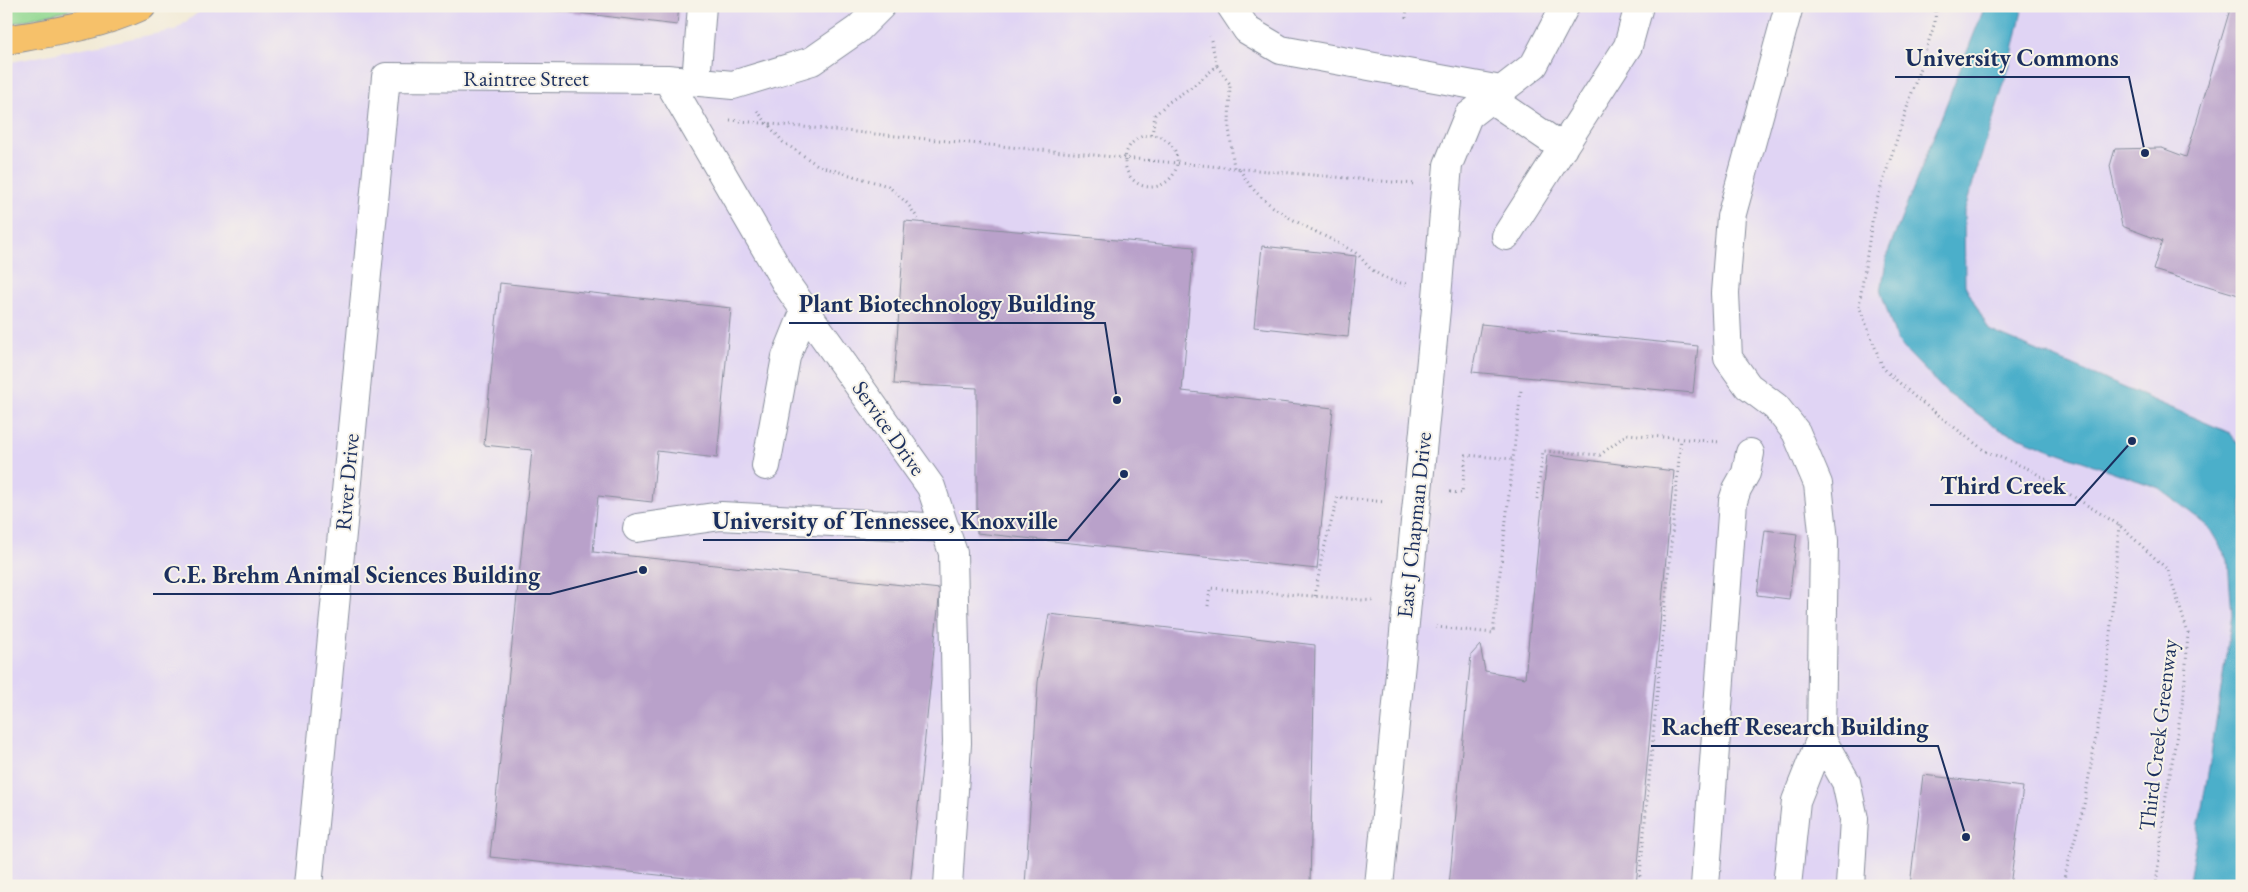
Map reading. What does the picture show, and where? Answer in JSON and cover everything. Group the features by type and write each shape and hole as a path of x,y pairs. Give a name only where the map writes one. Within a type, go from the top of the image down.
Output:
{"highway":[{"path":"6,40 71,29 119,16 142,6"}],"street":[{"path":"696,81 702,6"},
{"path":"733,85 812,61 858,29 881,6"},
{"path":"1231,6 1246,30 1281,50 1496,94 1563,148"},
{"name":"East J Chapman Drive","path":"1379,886 1436,309 1447,176 1468,116 1534,65 1565,6"},
{"path":"1506,236 1628,46 1639,6"},
{"path":"1787,886 1796,802 1821,738 1824,541 1818,484 1796,432 1776,407 1748,386 1728,358 1725,293 1731,217 1790,6"},
{"name":"Raintree Street","path":"386,78 667,78 733,85"},
{"name":"River Drive","path":"308,886 386,78"},
{"name":"Service Drive","path":"667,78 787,285 931,487 953,554 957,742 948,886"},
{"path":"766,466 786,356 805,310"},
{"path":"1705,886 1733,501 1737,488 1746,473 1750,453"},
{"path":"638,528 721,516 945,528"},
{"path":"1821,738 1846,782 1854,819 1850,886"}],"path":[{"path":"1406,18 1407,6"},
{"name":"Third Creek Greenway","path":"1936,6 1934,22 1874,209 1859,306 1883,368 1915,396 1985,451 2029,469 2119,525 2168,570 2188,633 2184,694 2165,802 2156,886"},
{"path":"1209,35 1217,66 1230,84 1229,127 1234,168"},
{"path":"1152,135 1155,115 1169,102 1193,86 1217,66"},
{"path":"733,85 783,142 819,166 888,186 908,204 918,219"},
{"path":"725,120 1240,169 1447,176"},
{"path":"1152,135 1163,137 1170,142 1175,150 1177,163 1174,174 1168,181 1161,185 1145,186 1131,178 1126,170 1125,158 1130,144 1137,138 1152,135"},
{"path":"1240,169 1246,183 1272,205 1358,255 1372,270 1392,282 1413,285"},
{"path":"1442,628 1493,633 1521,390"},
{"path":"1537,499 1543,451 1600,455 1627,434 1721,442 1729,438 1736,439 1750,453"},
{"path":"1639,886 1681,438"},
{"path":"1417,488 1462,494 1466,455 1513,460"},
{"path":"1315,596 1322,556 1338,497 1394,502"},
{"path":"2062,886 2084,805 2107,672 2119,525"},
{"path":"1208,606 1210,588 1406,604"}],"shaded area":[{"path":"207,6 2242,6 2242,886 6,886 6,63 175,30"}],"green space":[{"path":"6,6 84,6 6,25"}],"water":[{"path":"1985,6 2023,6 2010,64 1964,212 1965,285 1989,330 2230,433 2242,449 2242,886 2188,886 2210,762 2232,615 2228,560 2208,526 2159,488 2051,450 2001,430 1947,393 1897,341 1881,292 1887,255"}],"building":[{"path":"522,6 679,6 677,25"},
{"path":"2231,6 2242,6 2242,296 2153,270 2162,241 2122,226 2110,166 2115,149 2162,148 2186,157"},
{"path":"905,221 1194,247 1182,391 1333,408 1317,569 977,533 977,388 894,384"},
{"path":"1262,246 1356,256 1348,337 1254,327"},
{"path":"500,283 731,308 717,458 657,451 652,502 598,496 593,552 940,589 910,886 761,886 490,857 532,450 484,445"},
{"path":"1481,324 1698,346 1693,393 1472,372"},
{"path":"1547,455 1674,471 1636,886 1449,886 1471,655 1480,645 1485,671 1525,678"},
{"path":"1765,530 1797,534 1789,599 1757,595"},
{"path":"1049,614 1315,645 1310,886 1025,886 1038,682"},
{"path":"1923,775 2023,787 2010,886 1910,886"}],"place":[{"name":"University Commons","path":"2145,153"},
{"name":"Plant Biotechnology Building","path":"1117,400"},
{"name":"Third Creek","path":"2132,441"},
{"name":"University of Tennessee, Knoxville","path":"1124,474"},
{"name":"C.E. Brehm Animal Sciences Building","path":"643,570"},
{"name":"Racheff Research Building","path":"1966,837"}]}
